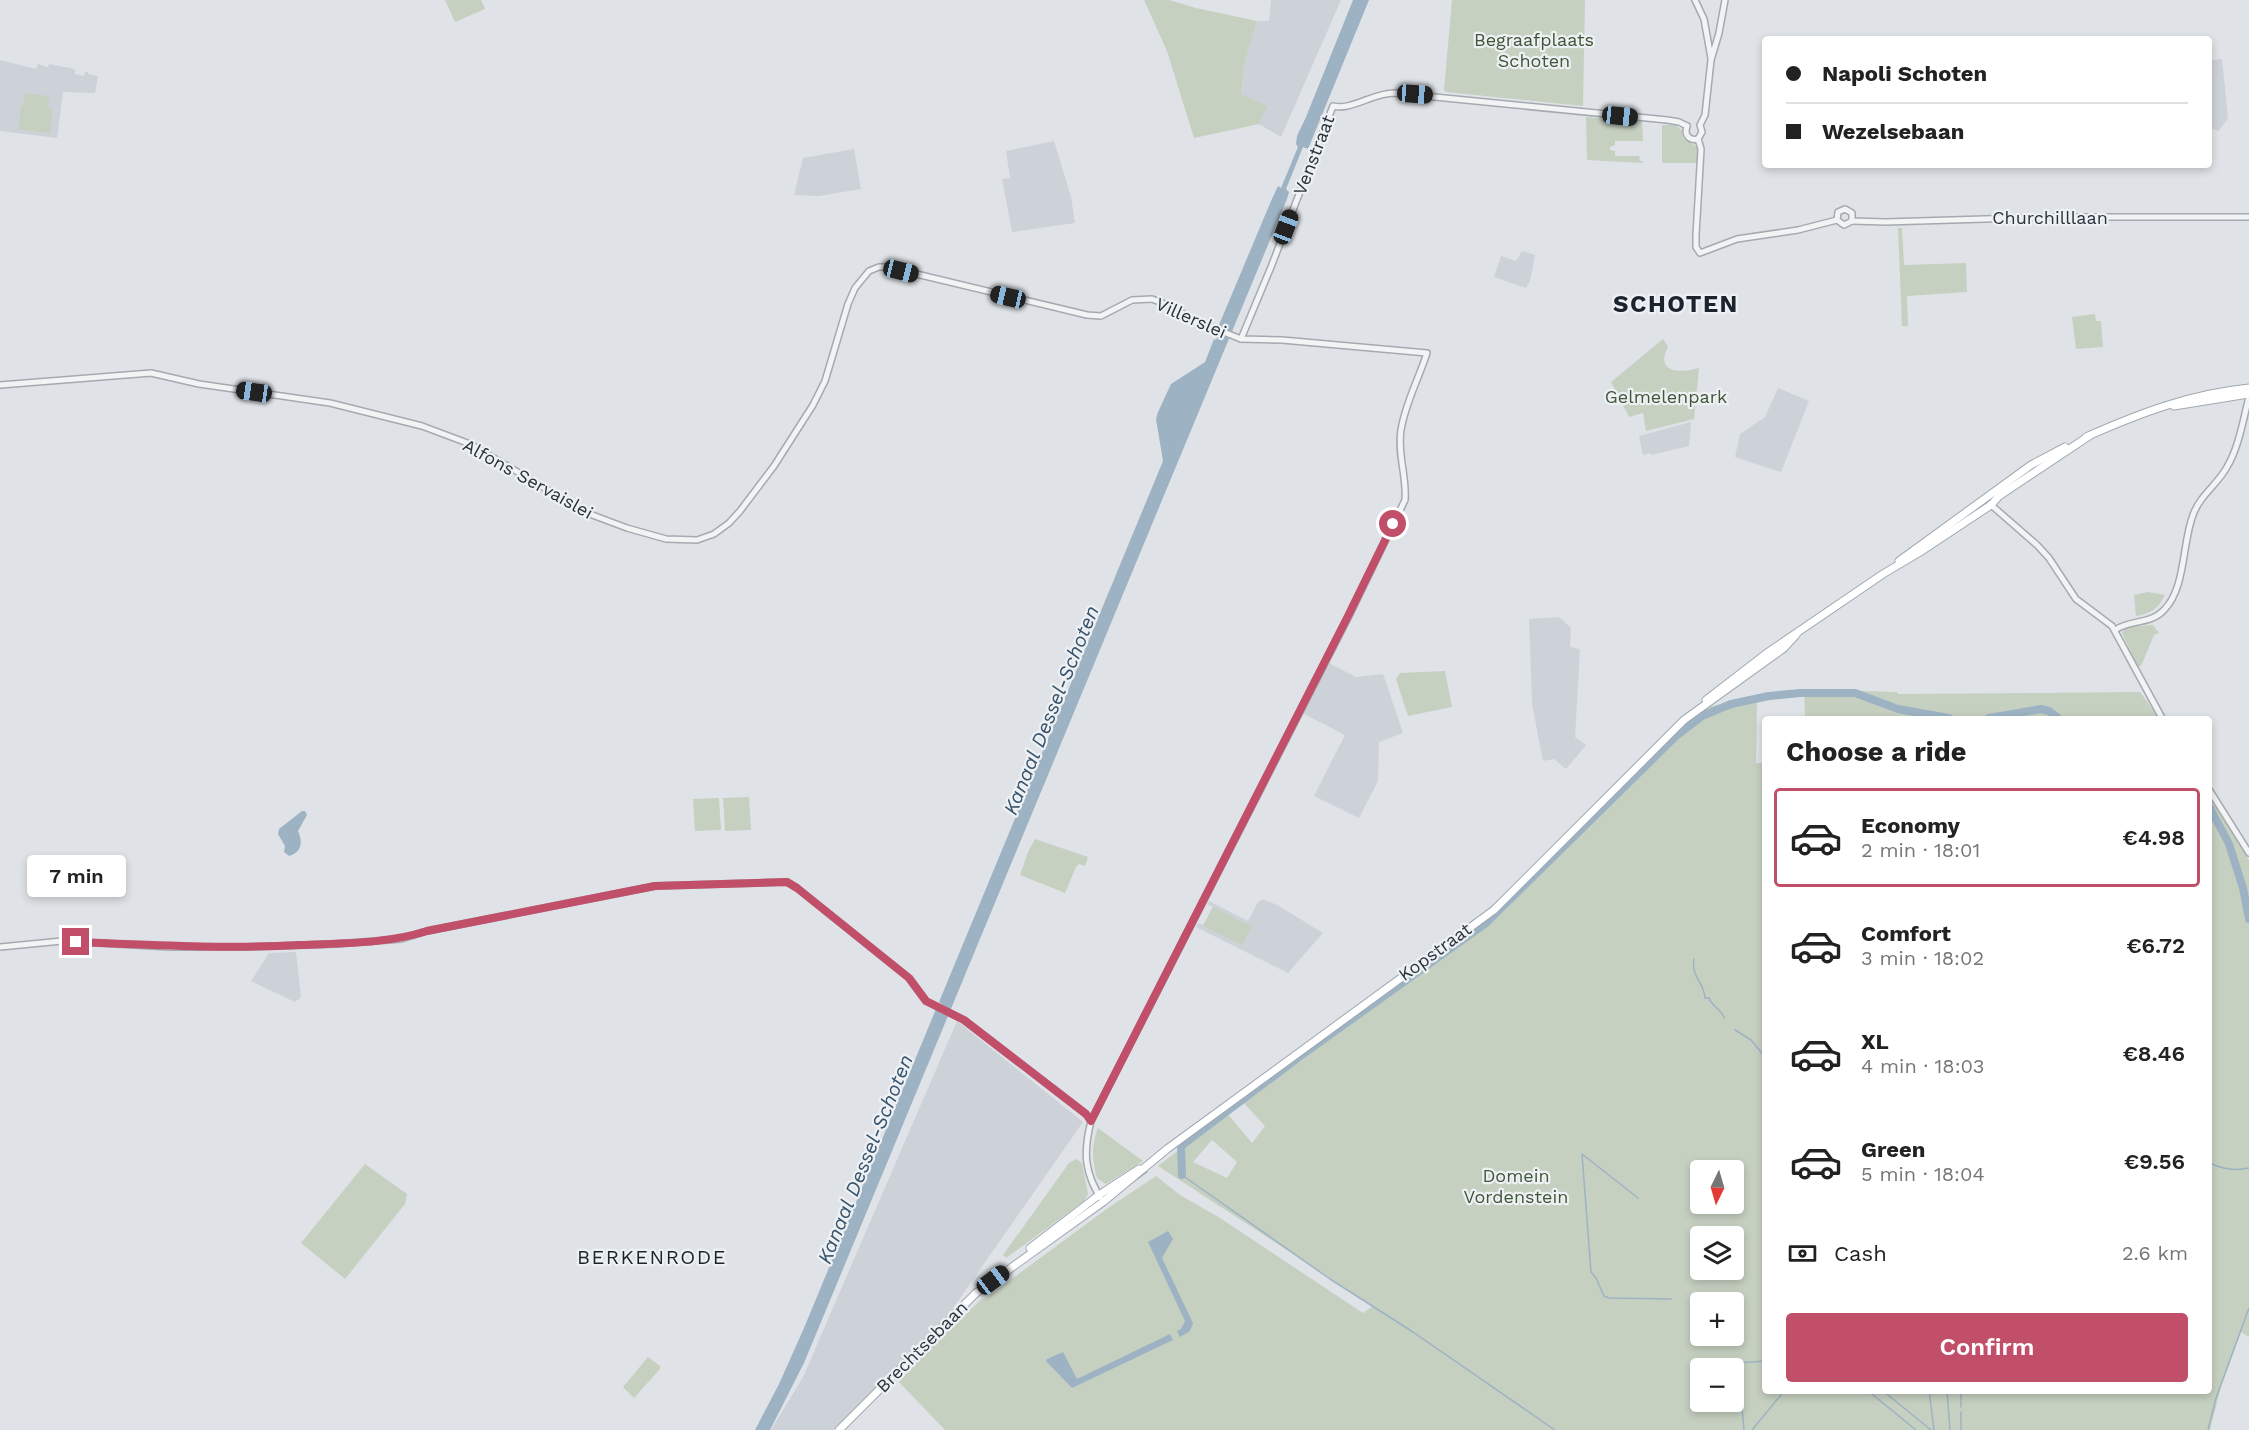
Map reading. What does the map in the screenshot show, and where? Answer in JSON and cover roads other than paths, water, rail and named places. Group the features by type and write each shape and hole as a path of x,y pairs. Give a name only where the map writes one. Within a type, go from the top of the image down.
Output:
{"main road":[{"path":"2151,411 2185,399 2249,388"},
{"path":"2151,411 2249,395"},
{"name":"Kopstraat","path":"1101,1198 1132,1172 1150,1163 1494,909 1671,732 1695,711 1784,648 1796,634 2089,436 2151,411"},
{"name":"Brechtsebaan","path":"839,1430 976,1293 1101,1198"}],"street":[{"path":"1695,0 1707,28 1711,60"},
{"path":"1725,0 1711,60 1705,115 1700,125 1702,132 1698,139 1701,149 1696,247 1700,253 1737,240 1798,230 1837,220 1844,225 1852,220 1852,213 1845,209 1838,212 1837,220"},
{"name":"Venstraat","path":"1235,337 1271,267 1333,106 1343,108 1375,95 1394,93 1666,120 1687,126"},
{"path":"1698,139 1692,140 1686,132 1687,126 1695,123 1700,125"},
{"name":"Churchilllaan","path":"1852,220 1886,222 2037,217 2249,217"},
{"name":"Villerslei","path":"869,271 887,267 1093,316 1104,314 1132,300 1152,299 1235,337"},
{"name":"Alfons Servaislei","path":"0,385 151,372 199,384 359,410 422,426 470,444 587,513 659,537 682,541 697,540 714,534 740,511 794,436 825,381 855,288 869,271"},
{"path":"1101,1198 1089,1176 1085,1155 1091,1121 1405,500 1401,430 1427,353 1235,337"},
{"path":"2115,630 2125,624 2145,622 2156,617 2172,598 2178,582 2192,515 2202,497 2228,467 2249,395"},
{"path":"1987,503 2043,551 2076,599 2115,630 2142,684 2162,716"},
{"path":"2212,794 2249,853"},
{"path":"0,947 62,941 182,947 344,944 401,939 427,931 655,886 787,882 909,978 926,1001 964,1020 1086,1114 1091,1121"}],"water":[{"path":"1353,0 1369,0 1308,149 1303,147 1286,189 1289,192 1287,199 804,1363 770,1430 755,1430 804,1328 936,1009 940,1009 942,1004 939,1002 1163,461 1156,419 1158,412 1171,384 1205,362 1214,339 1216,340 1221,327 1219,325 1271,201 1278,186 1281,188 1298,147 1297,136"},
{"path":"305,811 307,815 298,831 301,839 300,846 297,852 289,856 284,852 285,846 278,834 279,829"},
{"path":"1168,1231 1173,1239 1162,1258 1193,1323 1190,1331 1180,1337 1177,1331 1181,1329 1185,1321 1148,1242"},
{"path":"1170,1334 1173,1340 1072,1388 1046,1361 1063,1352 1077,1379"}],"waterway":[{"path":"1182,1175 1181,1146 1299,1057 1486,923 1676,736 1702,716 1731,704 1769,696 1800,693 1855,693 1898,709 1938,716"},
{"path":"2001,716 2041,709 2055,716"},
{"path":"2212,812 2229,844 2243,888 2249,919"},
{"path":"1694,959 1694,970 1705,998 1709,998 1724,1018"},
{"path":"1735,1030 1751,1040 1762,1053"},
{"path":"1638,1198 1582,1154 1591,1272 1604,1296 1671,1299"},
{"path":"2212,1164 2229,1169 2249,1168"},
{"path":"1126,1187 1147,1172"},
{"path":"1182,1175 1330,1279 1413,1332 1555,1430"},
{"path":"2208,1430 2216,1398 2249,1308"},
{"path":"1744,1430 1738,1363 1762,1361"},
{"path":"1752,1430 1782,1394"},
{"path":"1872,1394 1916,1430"},
{"path":"1887,1394 1931,1430"},
{"path":"1930,1394 1934,1430"},
{"path":"1947,1394 1950,1430"},
{"path":"1961,1394 1961,1407"},
{"path":"1961,1412 1961,1430"}],"district":[{"name":"SCHOTEN","path":"1676,304"},
{"name":"BERKENRODE","path":"652,1257"}],"park label":[{"name":"Begraafplaats Schoten","path":"1534,50"},
{"name":"Gelmelenpark","path":"1666,397"},
{"name":"Domein Vordenstein","path":"1516,1186"}],"water label":[{"name":"Kanaal Dessel-Schoten","path":"1051,710"},
{"name":"Kanaal Dessel-Schoten","path":"865,1159"}]}
